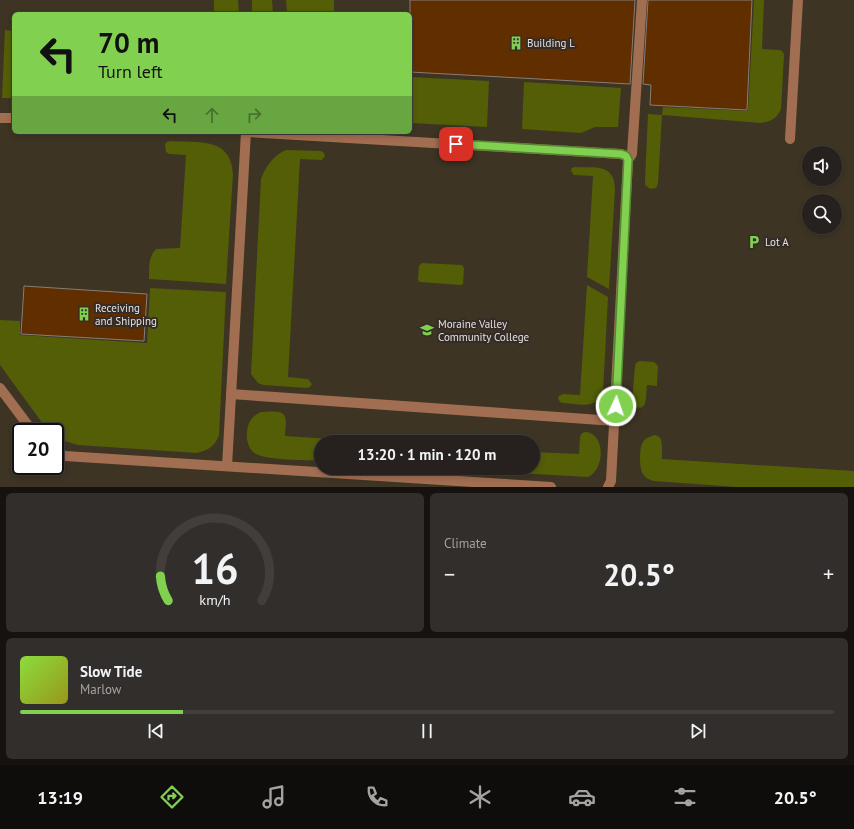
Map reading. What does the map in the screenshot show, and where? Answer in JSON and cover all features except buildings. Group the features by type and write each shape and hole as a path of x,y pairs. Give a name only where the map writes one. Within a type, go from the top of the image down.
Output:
{"street":[{"path":"608,487 611,481 615,420 628,160 632,154 642,0"},
{"path":"790,139 798,0"},
{"path":"0,118 12,118"},
{"path":"227,466 247,134"},
{"path":"281,134 621,154 626,156 628,160"},
{"path":"0,388 26,423"},
{"path":"231,394 615,420"},
{"path":"64,456 551,487"}],"shaded area":[{"name":"Moraine Valley Community College","path":"0,0 854,0 854,487 0,487"}],"green space":[{"path":"214,0 238,0 239,12 214,12"},
{"path":"252,0 272,0 273,12 252,12"},
{"path":"286,0 334,0 334,12 287,12"},
{"path":"754,0 764,0 762,49 780,50 784,55 781,109 778,115 771,120 761,123 662,115 663,107 748,111"},
{"path":"5,30 12,31 12,98 2,98"},
{"path":"412,77 489,81 487,127 412,123"},
{"path":"524,82 621,88 618,127 595,127 581,133 522,129"},
{"path":"648,114 662,115 658,184 656,188 650,189 645,185"},
{"path":"171,141 212,144 220,148 231,162 233,174 226,284 149,279 150,259 156,249 180,248 186,155 169,154 166,152 165,144"},
{"path":"286,150 321,151 325,156 322,160 300,159 288,377 308,379 312,384 307,388 263,385 258,383 251,374 261,179 271,162"},
{"path":"572,168 596,168 608,171 612,175 614,181 615,190 609,289 587,277 593,176 574,175 571,171"},
{"path":"422,263 462,265 464,268 463,284 420,282 418,280 419,266"},
{"path":"587,285 608,297 603,393 596,402 591,404 581,405 563,403 560,402 558,398 563,394 580,395"},
{"path":"150,288 226,292 219,435 216,442 208,449 197,453 78,445 64,441 64,423 42,423 0,365 0,320 20,321 20,335 147,343"},
{"path":"639,361 654,362 658,366 657,386 647,385 646,401 643,407 640,408 636,407 632,401 635,366"},
{"path":"261,412 278,412 284,414 286,421 285,436 314,438 314,461 275,459 258,455 253,452 247,437 249,422 255,415"},
{"path":"585,432 592,434 597,438 600,445 600,460 594,473 588,477 540,474 540,452 579,454 580,437 582,433"},
{"path":"654,435 661,439 662,459 854,471 854,487 737,487 654,481 646,478 643,474 640,458 643,442"}],"place":[{"name":"Building L","path":"516,43"},
{"name":"Lot A","path":"754,242"},
{"name":"Receiving and Shipping","path":"84,314"},
{"name":"Moraine Valley Community College","path":"427,330"}],"route":[{"path":"456,144 621,154 626,156 628,160 616,406"}]}
